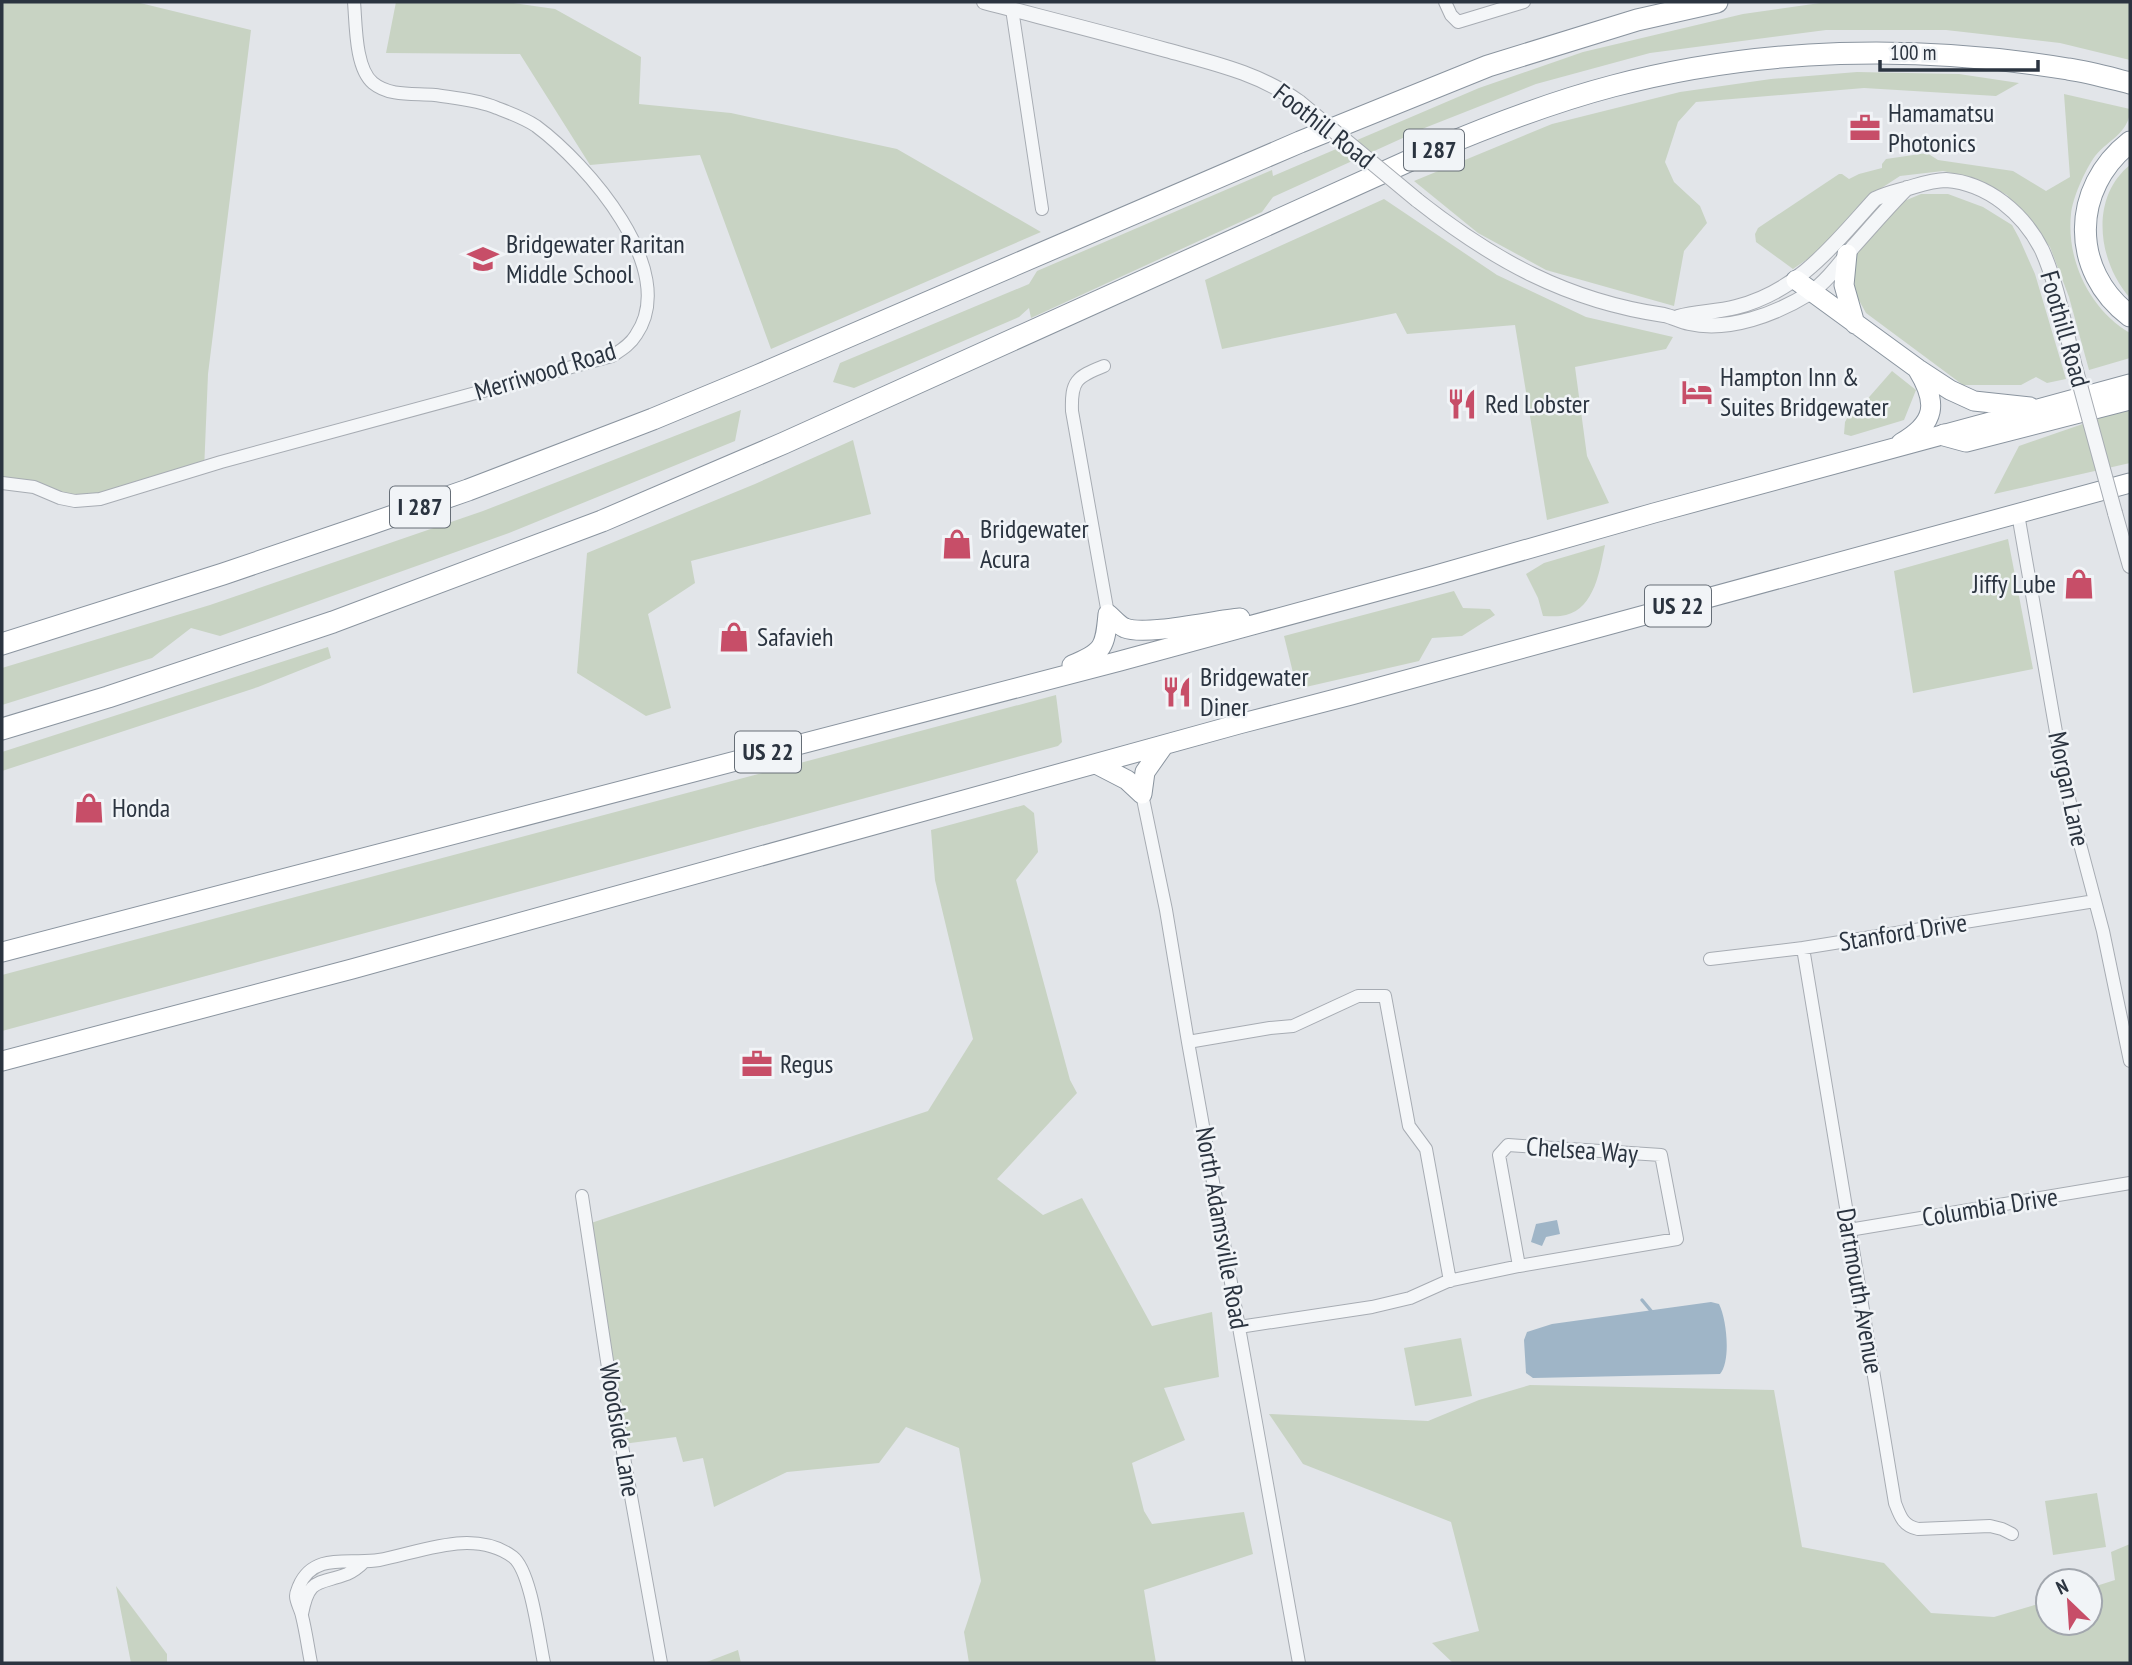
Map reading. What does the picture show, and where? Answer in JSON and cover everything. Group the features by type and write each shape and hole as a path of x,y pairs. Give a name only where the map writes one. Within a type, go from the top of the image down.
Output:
{"highway":[{"name":"I 287","path":"2,644 354,530 468,490 653,419 1312,136 1477,70 1637,20 1717,2"},
{"name":"I 287","path":"2,729 299,634 602,521 784,443 1433,150 1520,115 1566,100 1626,83 1700,67 1836,53 1884,52 1970,57 2069,69 2130,83"},
{"path":"2130,142 2111,159 2093,189 2087,209 2086,231 2088,254 2096,276 2110,298 2130,316"},
{"path":"1847,254 1844,285 1855,324"},
{"path":"1804,286 1950,390 1974,401 2042,408"},
{"path":"1885,452 1920,430 1930,413 1929,388 1918,369"},
{"name":"US 22","path":"2,952 1020,687 2130,384"},
{"path":"1944,435 1966,441 2130,399"},
{"name":"US 22","path":"2,1061 352,969 2130,483"},
{"path":"1108,614 1125,628 1142,631 1298,612"},
{"path":"1020,687 1092,657 1099,651 1106,636 1108,614"},
{"path":"1142,794 1145,772 1164,745"},
{"path":"1096,764 1127,780 1142,794"}],"street":[{"name":"Merriwood Road","path":"2,483 34,487 75,501 100,499 221,462 612,356 635,337 646,315 648,301 639,256 621,220 587,173 535,126 491,105 435,95 402,93 375,85 363,69 354,2"},
{"name":"Foothill Road","path":"984,2 1241,71 1275,86 1299,102 1477,245 1517,268 1596,300 1632,311 1676,317 1687,323 1745,321 1788,305 1804,286 1816,262 1875,200 1886,193 1931,181 1948,180 1983,190 2014,211 2042,251 2130,566"},
{"path":"1445,2 1458,22 1524,2"},
{"path":"1012,9 1042,209"},
{"name":"Foothill Road","path":"1804,286 1831,274 1907,188"},
{"path":"1104,366 1080,376 1073,385 1072,411 1108,614"},
{"name":"Morgan Lane","path":"2018,514 2063,772 2130,1061"},
{"name":"North Adamsville Road","path":"1142,794 1166,910 1299,1663"},
{"name":"Stanford Drive","path":"1710,959 1803,948 2095,901"},
{"name":"Dartmouth Avenue","path":"1803,948 1895,1503 1906,1525 1918,1529 1990,1526 2012,1534"},
{"path":"1188,1042 1293,1026 1358,996 1385,996 1409,1126 1426,1149 1450,1281"},
{"name":"Chelsea Way","path":"1239,1327 1372,1307 1410,1298 1450,1281 1519,1266 1677,1239 1661,1155 1508,1145 1499,1155 1519,1266"},
{"name":"Columbia Drive","path":"1849,1230 2130,1183"},
{"name":"Woodside Lane","path":"582,1196 609,1374 662,1663"},
{"path":"311,1663 302,1614 310,1589 325,1579 349,1573 365,1562 454,1544 478,1544 500,1550 522,1566 544,1663"}],"green space":[{"path":"2,2 136,2 251,30 208,374 204,471 85,502 2,484"},
{"path":"396,2 506,2 555,9 641,57 639,104 731,113 897,149 1041,232 771,349 700,155 590,165 520,54 386,53"},
{"path":"1827,2 2130,2 2130,60 2060,43 1946,30 1826,30 1650,53 1536,84 1427,127 1273,197 1262,212 1031,318 1029,308 1019,317 854,388 833,382 840,363 1029,284 1037,271 1272,170 1273,176 1479,88 1583,52 1743,14"},
{"path":"1857,72 1959,74 2019,83 1996,96 1864,88 1696,102 1678,122 1665,162 1674,182 1700,206 1707,223 1684,251 1674,306 1546,270 1478,233 1414,181 1552,124 1680,92 1771,79"},
{"path":"2064,94 2130,109 2126,125 2093,159 2083,178 2072,207 2070,231 2077,266 2092,297 2103,311 2130,333 2130,358 2089,370 2069,297 2050,247 2007,195 1974,178 1943,171 1900,176 1862,204 1809,262 1806,260 1793,269 1756,242 1755,234 1758,228 1839,174 1849,179 1882,168 1886,159 1927,153 1938,160 2013,171 2046,191 2070,177"},
{"path":"2130,165 2130,298 2111,267 2103,230 2108,195 2117,179"},
{"path":"1921,194 1948,194 1983,207 2012,225 2035,274 2066,379 2047,383 2036,377 2021,385 1963,385 1866,313 1856,295 1853,272 1856,252 1897,204"},
{"path":"1384,199 1497,275 1586,317 1673,337 1666,349 1575,367 1587,456 1609,503 1547,520 1515,325 1407,334 1396,313 1222,349 1205,280"},
{"path":"1892,371 1916,390 1904,420 1851,436 1844,434 1845,422 1851,411 1863,404"},
{"path":"741,410 735,441 509,533 220,636 191,628 152,658 2,705 2,668 210,605 483,511"},
{"path":"2130,410 2130,463 1994,494 2019,446"},
{"path":"853,440 871,514 691,561 695,583 648,614 671,708 646,716 577,673 587,553 755,484"},
{"path":"2008,539 2033,669 1913,693 1894,571"},
{"path":"1605,545 1594,586 1584,604 1566,615 1543,616 1538,598 1526,574 1544,563"},
{"path":"1454,591 1463,608 1490,609 1495,615 1462,636 1432,638 1419,661 1297,689 1284,636"},
{"path":"328,647 331,658 258,687 2,771 2,752"},
{"path":"1056,695 1062,742 1058,746 2,1031 2,975"},
{"path":"1024,805 1034,813 1038,852 1016,880 1070,1080 1077,1093 997,1179 1043,1215 1082,1198 1152,1326 1212,1312 1219,1377 1164,1388 1185,1440 1132,1463 1144,1511 1152,1524 1244,1512 1253,1554 1144,1590 1156,1663 969,1663 964,1632 981,1581 959,1448 906,1427 879,1463 787,1472 714,1507 703,1458 683,1462 676,1437 623,1444 582,1226 928,1111 973,1039 935,880 931,830"},
{"path":"1461,1338 1472,1396 1415,1406 1404,1348"},
{"path":"1530,1385 1774,1390 1802,1547 1884,1563 1931,1613 1994,1617 2034,1605 2034,1637 2104,1637 2104,1584 2115,1580 2111,1552 2130,1544 2130,1663 1453,1663 1432,1643 1479,1631 1451,1522 1303,1464 1269,1414 1428,1421 1479,1400"},
{"path":"2097,1493 2106,1547 2053,1555 2045,1501"},
{"path":"116,1586 167,1654 167,1663 131,1663"},
{"path":"738,1650 741,1663 704,1663"}],"water":[{"path":"1557,1220 1560,1234 1546,1237 1542,1246 1531,1242 1536,1224"},
{"path":"1711,1302 1719,1304 1726,1330 1726,1360 1720,1374 1533,1378 1526,1373 1524,1340 1527,1332 1552,1324"}],"waterway":[{"path":"1642,1300 1652,1312"}],"place":[{"name":"Hamamatsu Photonics","path":"1865,128"},
{"name":"Bridgewater Raritan Middle School","path":"483,259"},
{"name":"Hampton Inn & Suites Bridgewater","path":"1697,392"},
{"name":"Red Lobster","path":"1462,404"},
{"name":"Bridgewater Acura","path":"957,544"},
{"name":"Jiffy Lube","path":"2079,584"},
{"name":"Safavieh","path":"734,637"},
{"name":"Bridgewater Diner","path":"1177,692"},
{"name":"Honda","path":"89,808"},
{"name":"Regus","path":"757,1064"}]}
